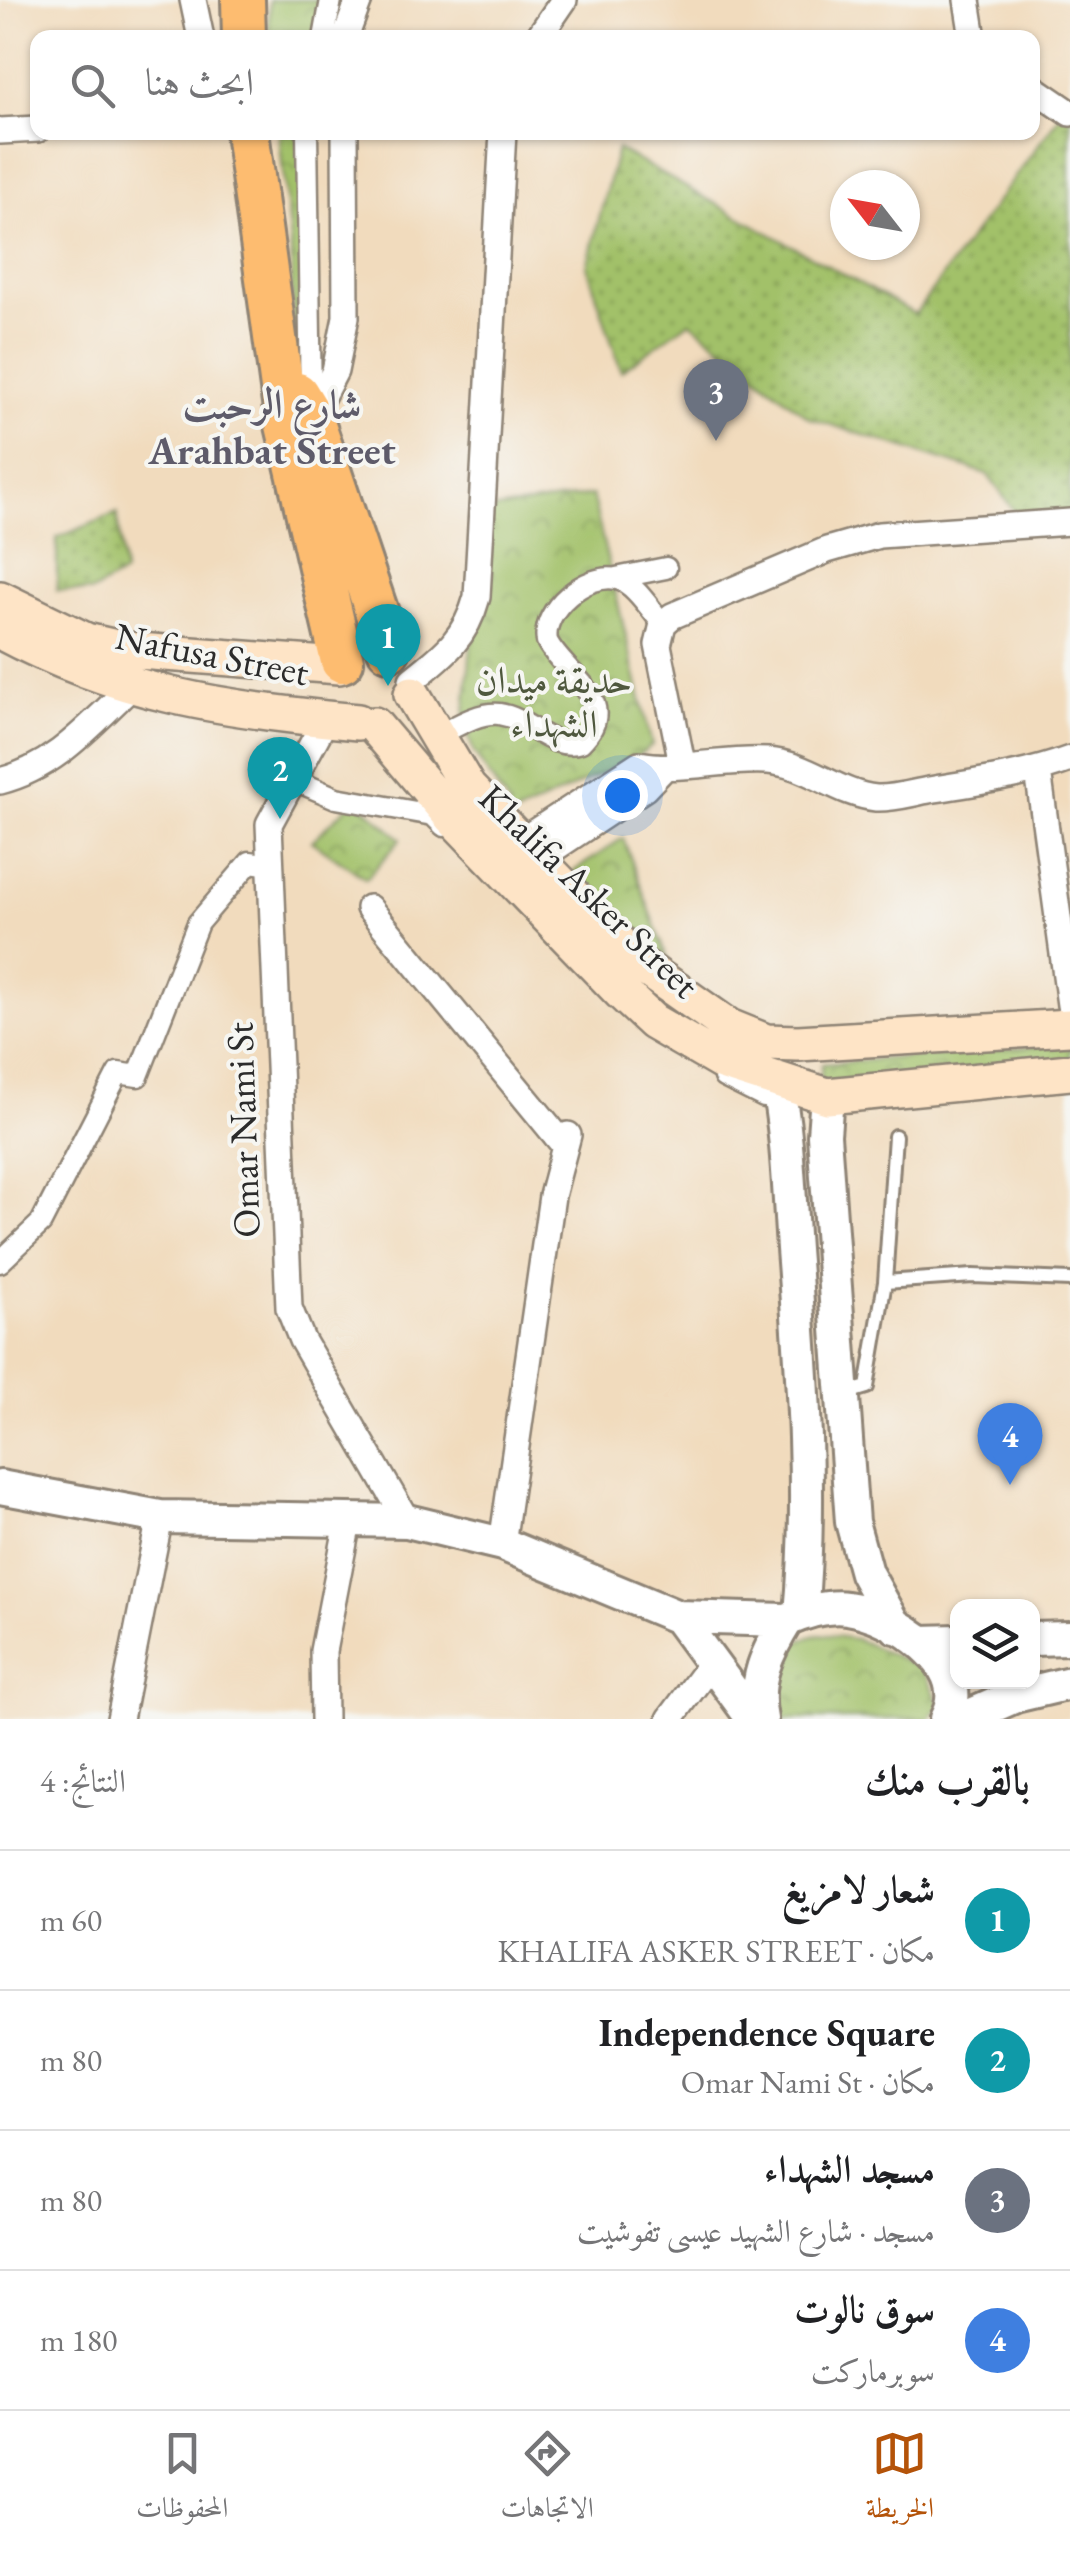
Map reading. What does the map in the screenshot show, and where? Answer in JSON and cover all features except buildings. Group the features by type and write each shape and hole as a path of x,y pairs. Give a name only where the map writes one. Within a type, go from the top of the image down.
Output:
{"highway":[{"path":"243,0 244,30"},
{"path":"248,140 278,364 306,517 341,663"},
{"path":"278,364 311,417 404,674"}],"main road":[{"name":"Nafusa Street","path":"0,599 86,641 125,650 341,663"},
{"name":"Nafusa Street","path":"0,631 59,662 132,686 203,704 353,722"},
{"path":"372,646 404,674 391,720 353,722 336,698 334,682 341,663 356,650 372,646"},
{"name":"Khalifa Asker Street","path":"404,674 468,788 654,1022 722,1062 778,1088 827,1096 1070,1072"},
{"name":"Khalifa Asker Street","path":"353,722 521,856 638,963 729,1027 766,1042 984,1036 1070,1026"}],"street":[{"path":"193,0 199,30"},
{"path":"325,30 331,0"},
{"path":"348,30 359,0"},
{"path":"543,30 564,0"},
{"path":"966,0 972,30"},
{"path":"1040,92 1070,113"},
{"path":"0,132 30,130"},
{"path":"307,140 311,417"},
{"path":"311,417 334,371 346,316 345,140"},
{"path":"404,674 457,644 469,626 478,598 503,140"},
{"path":"663,624 828,550 879,535 1070,522"},
{"path":"437,736 473,719 499,714 531,726 558,744 581,742 595,720 594,704 579,676 551,650 545,631 550,615 565,599 596,580 666,568"},
{"path":"616,578 632,588 663,624"},
{"path":"663,624 658,644 673,766"},
{"path":"0,780 29,774 58,756 132,686"},
{"name":"Omar Nami St","path":"353,722 292,779 270,824 289,1308 302,1340 407,1521"},
{"path":"1070,759 1038,771 878,798 852,792 808,770 770,761 673,766 645,788 521,856 600,914 700,999 790,1034 1070,1013"},
{"path":"1038,771 1060,855 1070,1005"},
{"path":"292,779 336,798 433,814 648,1033 678,1055 764,1097 778,1088 804,1389 806,1556 794,1617 764,1660 759,1683 761,1719"},
{"path":"0,1262 41,1223 118,1073 138,1076 198,923 250,862 271,865"},
{"path":"369,908 566,1140 552,1196 502,1544"},
{"path":"827,1096 824,1135 852,1522 866,1573 908,1634 950,1681 954,1695 946,1719"},
{"path":"0,1486 160,1516 407,1521 502,1544 678,1617 794,1617 848,1608 908,1634 950,1640"},
{"path":"120,1719 160,1516"},
{"path":"324,1719 323,1651 348,1522"},
{"path":"678,1617 753,1719"},
{"path":"1040,1639 1070,1638"},
{"path":"670,1719 713,1661"},
{"path":"963,1719 1015,1696 1070,1684"}],"lane":[{"path":"842,1394 867,1386 886,1282 896,1136"},
{"path":"886,1282 973,1276 1070,1280"}],"green space":[{"path":"269,0 337,0 330,30 269,30"},
{"path":"1062,112 1070,113 1070,522 1024,524 987,474 809,418 690,321 621,371 587,266 617,149 915,314"},
{"path":"280,140 307,140 308,367 294,371 291,254"},
{"name":"حديقة ميدان الشهداء","path":"592,495 652,745 636,757 503,821 510,807 474,753 464,723 483,511"},
{"path":"117,513 124,573 92,592 57,590 57,538"},
{"path":"355,799 401,839 366,879 312,841"},
{"path":"623,838 669,962 629,946 558,882"},
{"path":"1070,1044 1070,1064 820,1083 822,1064"},
{"path":"820,1634 856,1639 922,1668 941,1705 929,1719 763,1719 776,1648"}],"place":[{"name":"مسجد الشهداء","path":"716,441"},
{"name":"شعار لامزيغ","path":"388,686"},
{"name":"Independence Square","path":"280,819"},
{"name":"سوق نالوت","path":"1010,1485"}],"district":[{"name":"شارع الرحبت Arahbat Street","path":"272,427"}]}
